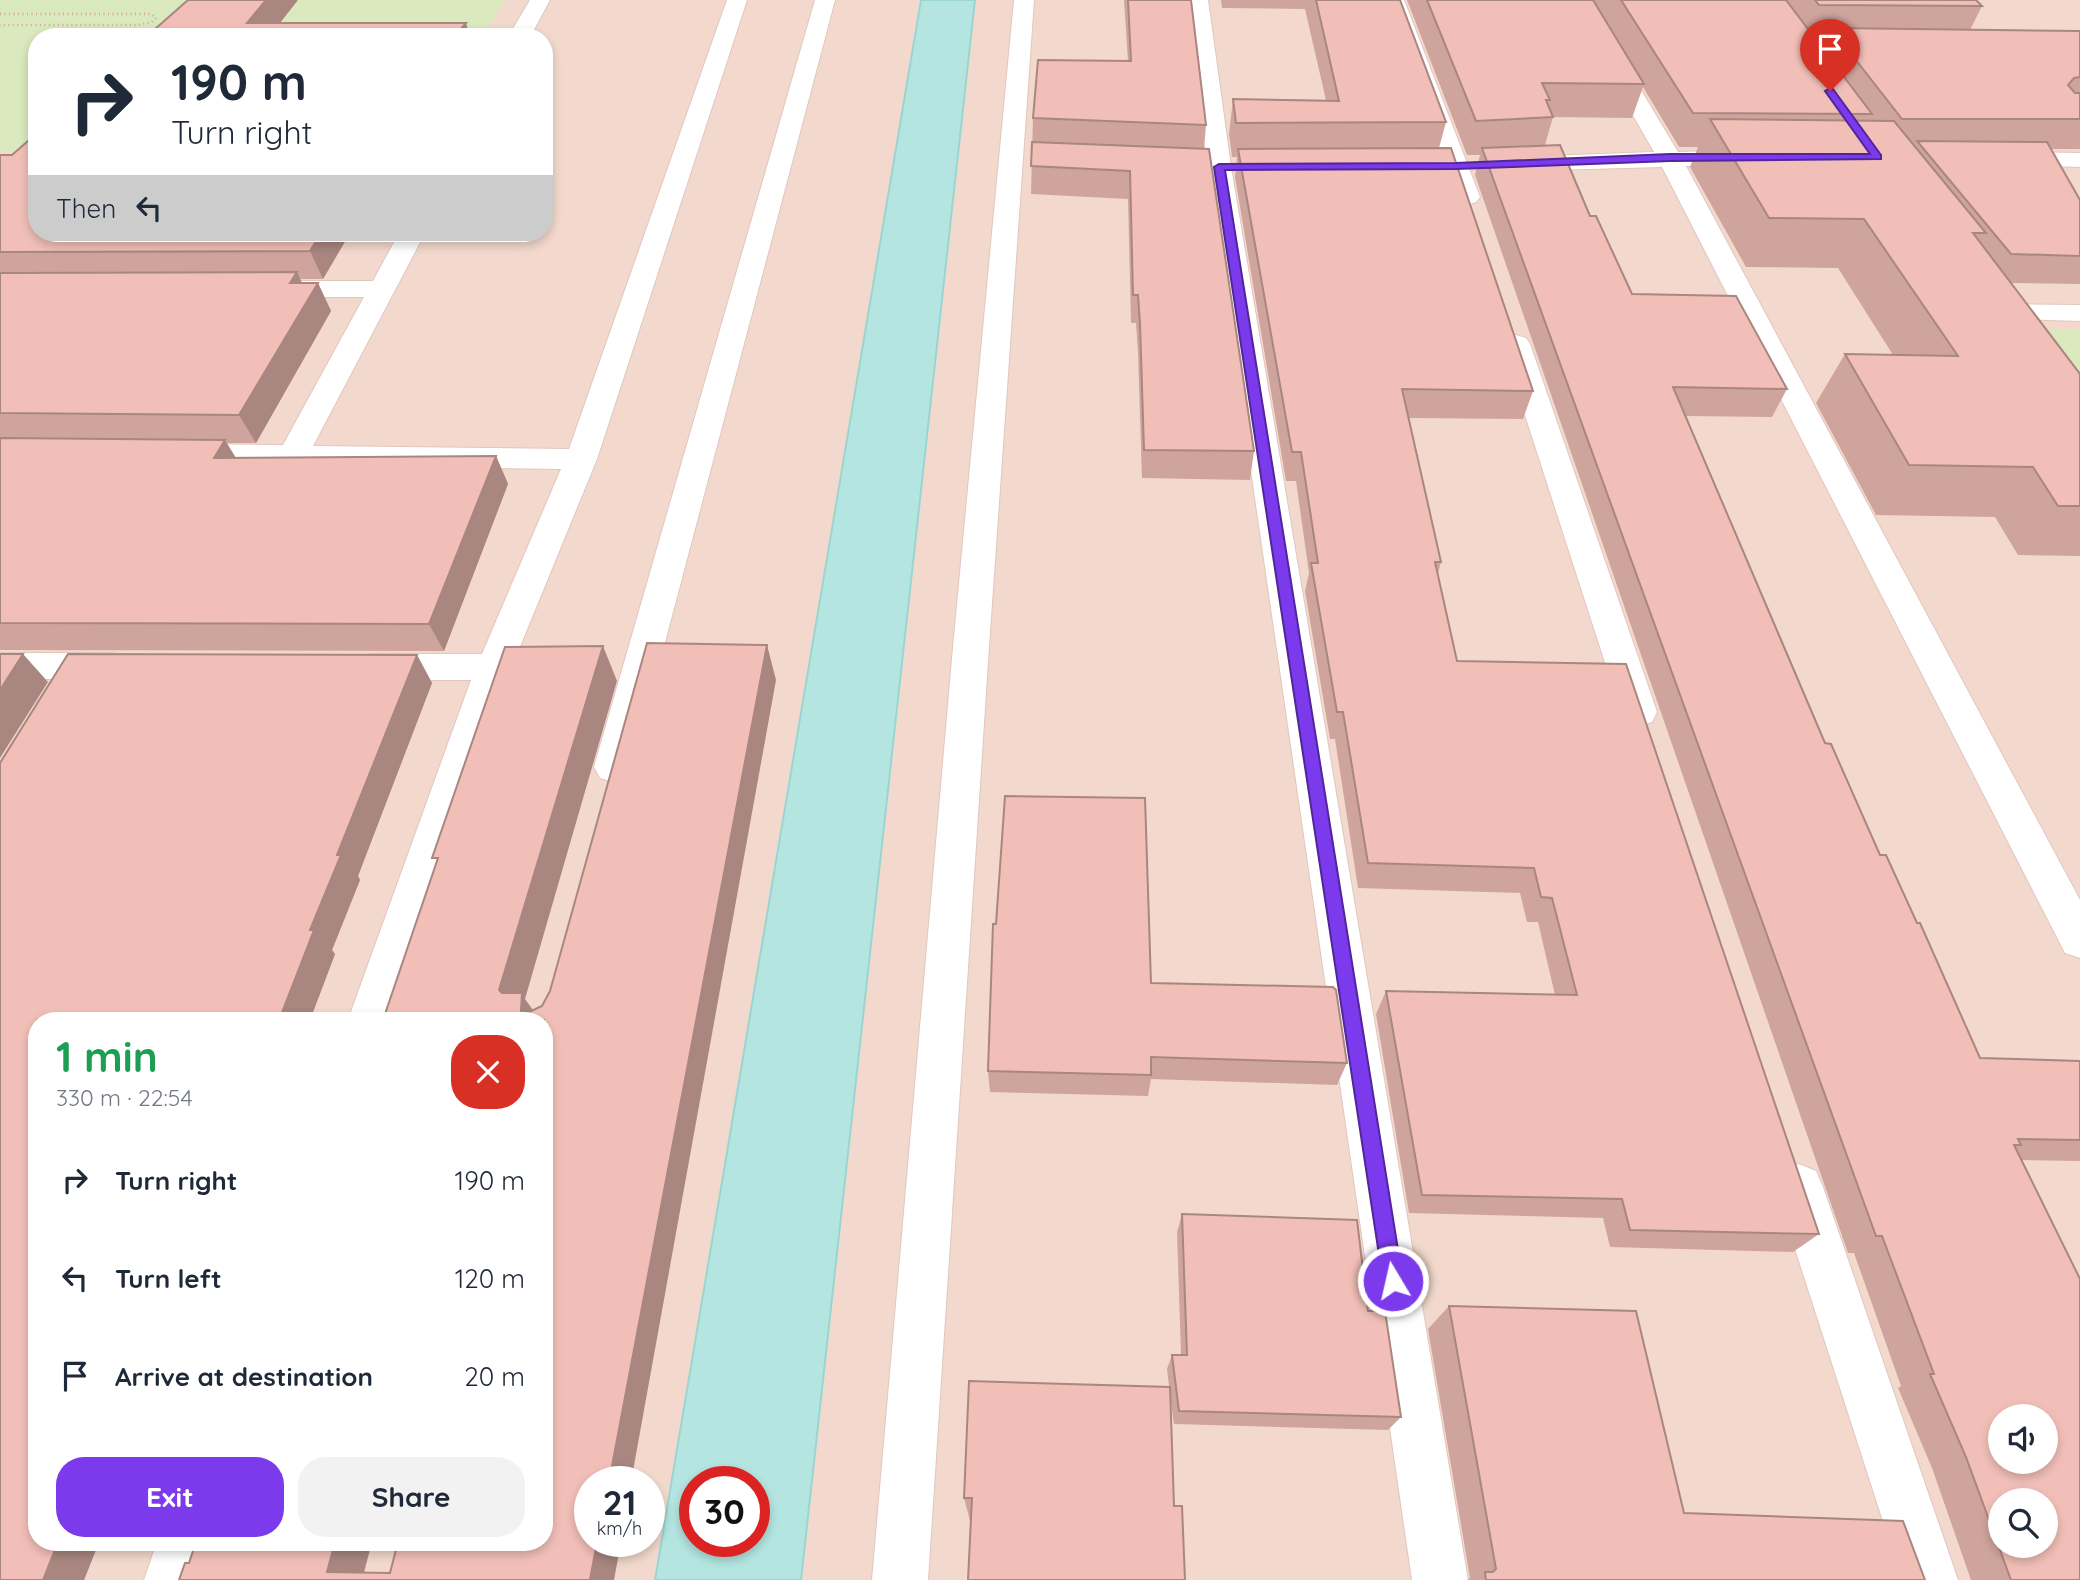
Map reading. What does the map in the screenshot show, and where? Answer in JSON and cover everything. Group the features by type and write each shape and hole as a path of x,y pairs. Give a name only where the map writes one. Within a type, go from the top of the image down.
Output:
{"street":[{"path":"524,28 540,0"},
{"path":"373,1012 494,667 581,459 737,0"},
{"path":"605,796 627,665 825,0"},
{"path":"900,1580 971,648 1027,159 1024,0"},
{"path":"1198,0 1219,167 1440,1580"},
{"path":"1394,0 1466,165 1479,232"},
{"path":"1577,0 1670,158 2080,940"},
{"path":"1466,165 1766,157"},
{"path":"1985,159 2080,160"},
{"path":"293,455 407,242"},
{"path":"246,289 382,289"},
{"path":"1505,311 1651,747"},
{"path":"2001,312 2080,313"},
{"path":"153,454 581,459"},
{"path":"0,666 149,666"},
{"path":"58,701 80,666"},
{"path":"342,667 547,666"},
{"path":"1788,1157 1930,1580"},
{"path":"172,1580 183,1551"}],"path":[{"path":"0,14 151,14 156,18 152,22 138,25 0,25"}],"shaded area":[{"path":"0,0 2080,0 2080,1580 0,1580"}],"green space":[{"path":"0,0 208,0 178,28 28,28 28,151 0,151"},
{"path":"298,0 505,0 488,28 255,28 290,10"},
{"path":"2040,329 2080,330 2080,382"}],"water":[{"path":"921,0 975,0 801,1580 655,1580 659,1557 665,1557 665,1521"}],"building":[{"path":"188,0 266,0 247,23 466,23 462,28 156,28"},
{"path":"1128,0 1191,0 1206,125 1033,118 1038,60 1131,61"},
{"path":"1316,0 1400,0 1446,122 1236,123 1233,99 1339,101"},
{"path":"1427,0 1593,0 1644,84 1542,83 1550,100 1546,100 1553,117 1476,121"},
{"path":"1621,0 1786,0 1872,114 1693,113"},
{"path":"1815,0 1976,0 1982,6 1819,5"},
{"path":"1831,28 2080,31 2080,77 2074,78 2068,85 2075,93 2080,93 2080,119 1902,119"},
{"path":"1710,119 1894,121 1986,233 1973,233 2080,374 2080,506 2058,506 2033,467 1909,465 1845,354 1958,356 1864,219 1769,218"},
{"path":"28,141 28,242 316,242 310,251 0,252 0,155 12,155"},
{"path":"1917,141 2047,142 2080,200 2080,256 2011,254"},
{"path":"1032,142 1209,149 1254,451 1144,450 1138,295 1133,295 1130,171 1031,166"},
{"path":"1560,145 1590,216 1596,216 1632,294 1736,296 1787,389 1673,387 1825,743 1831,744 1880,855 1886,855 1917,923 1920,923 1980,1058 2080,1061 2080,1140 2018,1139 2021,1145 2014,1145 2080,1279 2080,1580 2011,1580 2003,1558 2058,1558 2058,1488 1988,1488 1988,1517 1966,1457 1930,1374 1934,1374 1882,1236 1876,1236 1482,148"},
{"path":"1451,148 1533,391 1402,389 1441,562 1435,562 1457,661 1626,664 1819,1234 1630,1230 1622,1199 1422,1195 1386,991 1577,995 1552,898 1541,897 1534,868 1368,863 1343,712 1337,712 1311,563 1318,563 1301,452 1292,452 1238,149"},
{"path":"297,272 290,283 318,283 239,415 0,413 0,273"},
{"path":"0,438 225,440 214,458 496,456 429,624 0,623"},
{"path":"647,643 767,645 612,1466 574,1466 574,1557 594,1557 590,1580 179,1580 193,1551 333,1551 327,1572 390,1573 396,1551 553,1551 553,1012 529,1012 542,1006 550,991"},
{"path":"603,646 499,990 502,993 522,993 522,1012 386,1012 438,858 432,858 505,647"},
{"path":"0,654 23,654 0,690"},
{"path":"68,654 417,655 337,855 341,855 310,930 314,930 282,1012 28,1012 28,1551 54,1551 43,1580 0,1580 0,763"},
{"path":"1005,796 1145,798 1151,983 1333,987 1336,990 1347,1063 1151,1057 1151,1075 988,1071 993,924 996,924"},
{"path":"1182,1214 1357,1220 1368,1311 1385,1311 1401,1417 1179,1411 1172,1355 1187,1355"},
{"path":"1449,1306 1636,1311 1684,1513 1903,1521 1925,1580 1486,1580 1485,1572 1493,1572 1496,1569"},
{"path":"969,1381 1170,1387 1174,1506 1182,1506 1185,1580 968,1580 972,1498 964,1498"}],"route":[{"path":"1393,1281 1219,167 1456,166 1670,158 1877,157 1830,91"}]}
